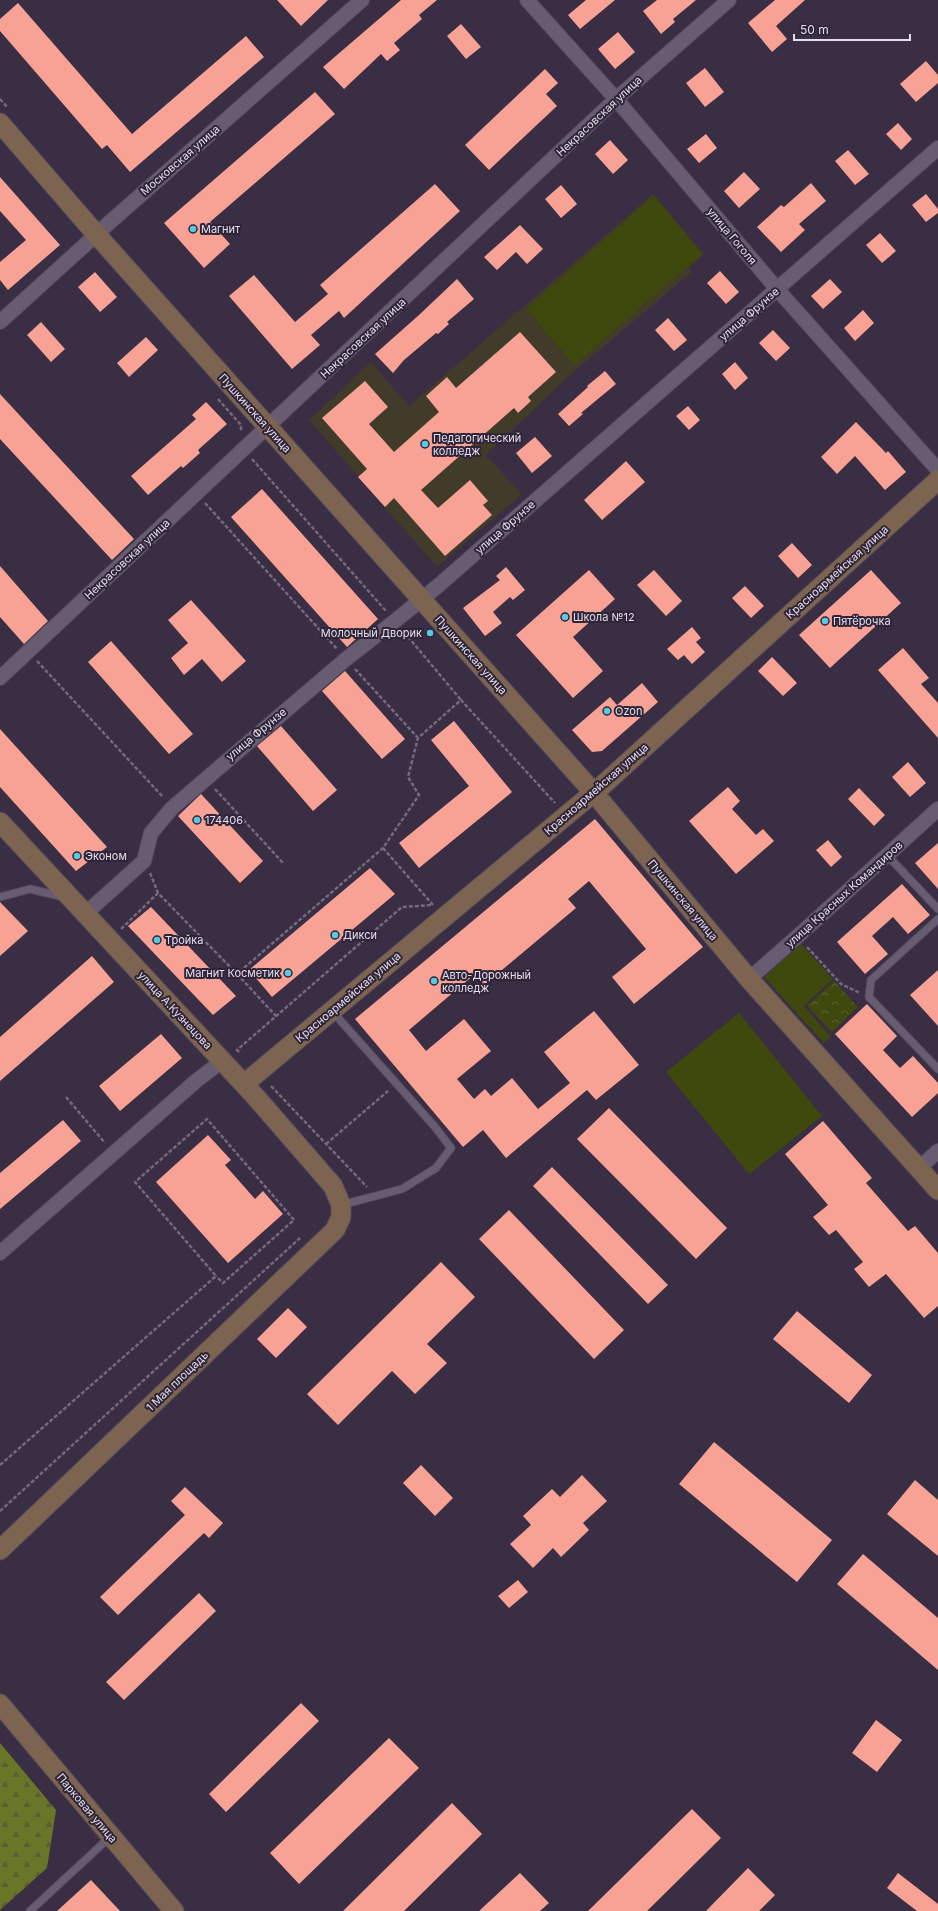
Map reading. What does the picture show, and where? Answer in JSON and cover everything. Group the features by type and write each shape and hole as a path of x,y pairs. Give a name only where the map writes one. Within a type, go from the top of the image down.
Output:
{"main road":[{"name":"Пушкинская улица","path":"0,123 96,234 594,793 749,979 938,1190"},
{"name":"Красноармейская улица","path":"249,1090 332,1011 594,793 938,480"},
{"name":"улица А.Кузнецова","path":"5,830 229,1055 249,1090 333,1186 341,1205"},
{"name":"1 Мая площадь","path":"0,1550 335,1230 341,1217 341,1205"},
{"name":"Парковая улица","path":"0,1704 174,1911"}],"street":[{"name":"Московская улица","path":"0,322 96,234 362,0"},
{"name":"улица Гоголя","path":"527,0 616,99 777,289 938,470"},
{"name":"Некрасовская улица","path":"0,678 616,99 729,0"},
{"name":"улица Фрунзе","path":"144,861 151,833 172,808 205,778 346,659 422,600 938,148"},
{"name":"улица Красных Командиров","path":"749,979 938,809"},
{"path":"86,913 144,861"},
{"path":"0,1253 196,1081 229,1055"},
{"path":"919,1168 938,1151"}],"lane":[{"path":"887,855 938,909"},
{"path":"0,897 30,889 73,899"},
{"path":"938,919 871,980 869,997 938,1069"},
{"path":"332,1011 435,1127 451,1148 436,1168 402,1189 341,1205"},
{"path":"30,1911 111,1836"}],"path":[{"path":"214,395 241,425 244,450 395,621 461,700 566,815"},
{"path":"196,494 418,738"},
{"path":"28,652 172,808"},
{"path":"237,974 383,848 419,795 408,777 418,738 461,700"},
{"path":"205,778 284,864"},
{"path":"229,1055 402,907 433,905 383,848"},
{"path":"144,861 158,893 276,1016"},
{"path":"121,929 158,893"},
{"path":"798,936 841,984 869,997"},
{"path":"249,1090 267,1082 375,1196"},
{"path":"326,1144 396,1084"},
{"path":"66,1097 106,1144"},
{"path":"207,1119 294,1220 222,1282 216,1276 135,1182 207,1119"},
{"path":"0,1511 304,1234"},
{"path":"0,1465 216,1276"}],"shaded area":[{"path":"653,194 704,254 689,268 692,272 568,377 486,455 522,494 437,567 309,420 371,362 409,406"}],"green space":[{"path":"654,195 702,254 574,365 527,309"},
{"path":"801,944 833,979 804,1006 831,1037 824,1043 764,977"},
{"path":"834,981 858,1007 832,1032 807,1006"},
{"path":"739,1013 822,1116 749,1174 666,1072"},
{"path":"0,1743 56,1810 47,1868 0,1910"}],"building":[{"path":"277,0 328,0 301,26"},
{"path":"401,0 437,0 419,15 422,19 394,43 400,50 387,61 381,54 344,89 323,67"},
{"path":"586,0 615,0 580,29 568,15"},
{"path":"657,0 696,0 673,19 675,22 661,34 643,11"},
{"path":"775,0 805,0 776,26 787,39 772,52 748,23"},
{"path":"18,3 132,134 246,36 264,57 130,172 107,145 102,149 0,31 0,19"},
{"path":"461,24 481,47 466,59 447,36"},
{"path":"618,32 635,52 615,69 598,49"},
{"path":"926,61 938,75 938,83 916,102 900,84"},
{"path":"705,68 724,92 705,107 686,83"},
{"path":"545,69 558,83 546,94 557,106 489,170 465,145"},
{"path":"315,92 335,114 210,222 230,244 204,268 164,223"},
{"path":"898,123 912,139 901,150 886,134"},
{"path":"706,134 717,148 699,163 687,149"},
{"path":"610,140 628,160 613,174 595,154"},
{"path":"848,150 869,174 855,185 835,161"},
{"path":"744,172 760,189 739,208 724,191"},
{"path":"0,177 60,245 8,290 0,280 0,262 26,240 0,211"},
{"path":"811,183 826,201 799,224 805,230 781,252 757,227 781,205 784,207"},
{"path":"435,184 460,211 344,318 339,311 311,335 320,345 292,369 229,296 254,275 295,322 328,294 320,285"},
{"path":"561,185 577,204 561,218 545,199"},
{"path":"926,194 938,209 938,213 926,222 912,205"},
{"path":"520,225 543,249 527,264 516,252 497,270 484,257"},
{"path":"880,233 896,251 882,263 866,245"},
{"path":"720,271 739,292 726,304 707,283"},
{"path":"95,272 117,297 100,312 78,287"},
{"path":"457,279 474,299 447,322 449,324 438,334 436,333 404,360 393,373 375,354"},
{"path":"830,279 842,292 823,309 811,296"},
{"path":"863,310 874,323 855,341 844,328"},
{"path":"668,318 687,340 674,351 655,330"},
{"path":"41,322 65,349 51,362 27,335"},
{"path":"773,330 790,348 776,361 759,343"},
{"name":"Педагогический колледж","path":"520,332 556,372 528,397 531,401 518,413 514,408 421,490 438,508 470,480 488,501 483,505 492,515 445,556 394,498 385,507 358,477 367,469 322,418 365,381 388,407 369,424 394,452 439,412 426,396 447,377 456,388"},
{"path":"146,337 158,350 129,377 117,363"},
{"path":"735,362 748,378 735,390 722,374"},
{"path":"605,371 616,384 581,413 583,414 569,426 558,414"},
{"path":"0,394 134,539 112,560 0,439"},
{"path":"206,402 227,424 198,450 200,453 183,468 181,466 148,495 131,476 196,419 192,415"},
{"path":"688,406 700,420 689,430 676,416"},
{"path":"856,422 886,453 888,451 906,472 885,490 855,456 837,474 821,457"},
{"path":"535,437 552,456 532,473 516,453"},
{"path":"626,461 645,482 602,520 584,500"},
{"path":"262,489 378,619 347,647 231,517"},
{"path":"792,543 812,565 798,578 778,556"},
{"path":"0,566 48,621 24,644 0,617"},
{"path":"506,567 525,590 513,600 510,597 493,612 502,623 485,636 463,608 500,580 496,576"},
{"name":"Школа №12","path":"589,570 615,599 573,637 603,671 573,698 516,635"},
{"path":"654,570 682,601 666,616 637,585"},
{"path":"871,570 901,603 830,668 799,635"},
{"path":"745,586 764,606 751,618 732,598"},
{"path":"191,600 246,661 222,682 202,659 184,675 171,658 188,643 168,620"},
{"path":"692,627 701,638 696,642 705,652 692,664 684,655 678,660 667,649"},
{"path":"111,641 193,734 169,754 88,662"},
{"path":"903,648 929,678 921,684 938,703 938,738 878,670"},
{"path":"772,657 797,683 783,696 758,671"},
{"path":"345,671 405,739 382,759 322,691"},
{"path":"642,683 658,702 602,751 592,752 572,730 610,697 617,705"},
{"path":"454,721 512,792 419,868 399,843 469,786 431,740"},
{"path":"281,726 337,790 313,811 257,746"},
{"path":"0,729 107,847 76,871 0,787"},
{"path":"908,762 926,783 910,797 892,777"},
{"path":"728,787 740,801 732,809 756,835 763,829 774,841 736,874 689,821"},
{"path":"859,788 885,815 874,826 848,799"},
{"path":"201,794 263,861 240,883 178,816"},
{"name":"Авто-Дорожный колледж","path":"595,819 703,947 634,1004 612,977 646,949 589,881 568,899 576,908 484,985 475,974 409,1030 426,1051 464,1019 491,1051 457,1079 474,1099 485,1089 491,1096 512,1078 538,1109 570,1083 544,1052 594,1011 639,1065 596,1100 587,1090 506,1158 483,1130 463,1147 355,1019"},
{"path":"828,840 842,857 831,867 816,850"},
{"path":"938,843 938,889 915,863"},
{"path":"370,868 395,894 272,997 249,970"},
{"path":"902,884 930,915 908,934 893,917 872,936 888,954 865,974 837,942"},
{"path":"0,902 28,931 0,956"},
{"path":"151,907 236,996 213,1015 128,926"},
{"path":"92,956 114,982 0,1081 0,1037"},
{"path":"938,970 938,1026 910,995"},
{"path":"867,1004 897,1036 883,1050 900,1068 913,1056 938,1083 938,1093 912,1117 835,1034"},
{"path":"161,1034 182,1058 120,1111 99,1086"},
{"path":"609,1108 727,1228 696,1259 577,1139"},
{"path":"63,1120 81,1141 0,1209 0,1173"},
{"path":"823,1121 872,1178 866,1183 908,1231 915,1226 938,1253 938,1306 924,1318 886,1274 869,1287 854,1269 863,1262 836,1230 829,1235 813,1217 828,1205 785,1154"},
{"path":"208,1135 231,1160 225,1165 255,1199 263,1191 283,1214 228,1263 156,1182"},
{"path":"552,1167 668,1285 648,1304 533,1186"},
{"path":"509,1210 624,1330 594,1359 479,1239"},
{"path":"441,1262 475,1297 427,1344 447,1363 415,1394 392,1371 338,1425 307,1394"},
{"path":"288,1308 307,1327 276,1358 257,1339"},
{"path":"797,1311 872,1375 849,1403 773,1339"},
{"path":"714,1442 832,1540 797,1582 679,1484"},
{"path":"421,1465 453,1498 435,1516 403,1483"},
{"path":"582,1475 607,1501 583,1523 589,1530 561,1557 553,1548 533,1568 510,1544 531,1525 523,1516 552,1489 560,1497"},
{"path":"915,1480 938,1500 938,1556 887,1514"},
{"path":"185,1487 223,1523 209,1538 204,1533 118,1615 100,1597 185,1515 171,1501"},
{"path":"863,1554 938,1618 938,1670 837,1584"},
{"path":"518,1580 528,1592 509,1608 498,1596"},
{"path":"199,1593 216,1611 124,1700 106,1682"},
{"path":"301,1703 319,1721 226,1812 209,1794"},
{"path":"876,1720 902,1740 877,1772 852,1753"},
{"path":"389,1738 419,1768 299,1884 270,1853"},
{"path":"452,1803 482,1834 404,1911 343,1911"},
{"path":"692,1809 721,1838 647,1911 588,1911"},
{"path":"748,1868 775,1895 759,1911 706,1911"},
{"path":"520,1873 549,1903 540,1911 479,1911"},
{"path":"898,1873 938,1904 938,1911 917,1911 887,1888"},
{"path":"91,1880 120,1911 57,1911"}],"place":[{"name":"Магнит","path":"193,229"},
{"name":"Педагогический колледж","path":"425,444"},
{"name":"Школа №12","path":"565,617"},
{"name":"Пятёрочка","path":"825,621"},
{"name":"Молочный Дворик","path":"430,633"},
{"name":"Ozon","path":"607,711"},
{"name":"174406","path":"197,820"},
{"name":"Эконом","path":"77,856"},
{"name":"Дикси","path":"335,935"},
{"name":"Тройка","path":"157,940"},
{"name":"Магнит Косметик","path":"288,973"},
{"name":"Авто-Дорожный колледж","path":"434,981"}]}
